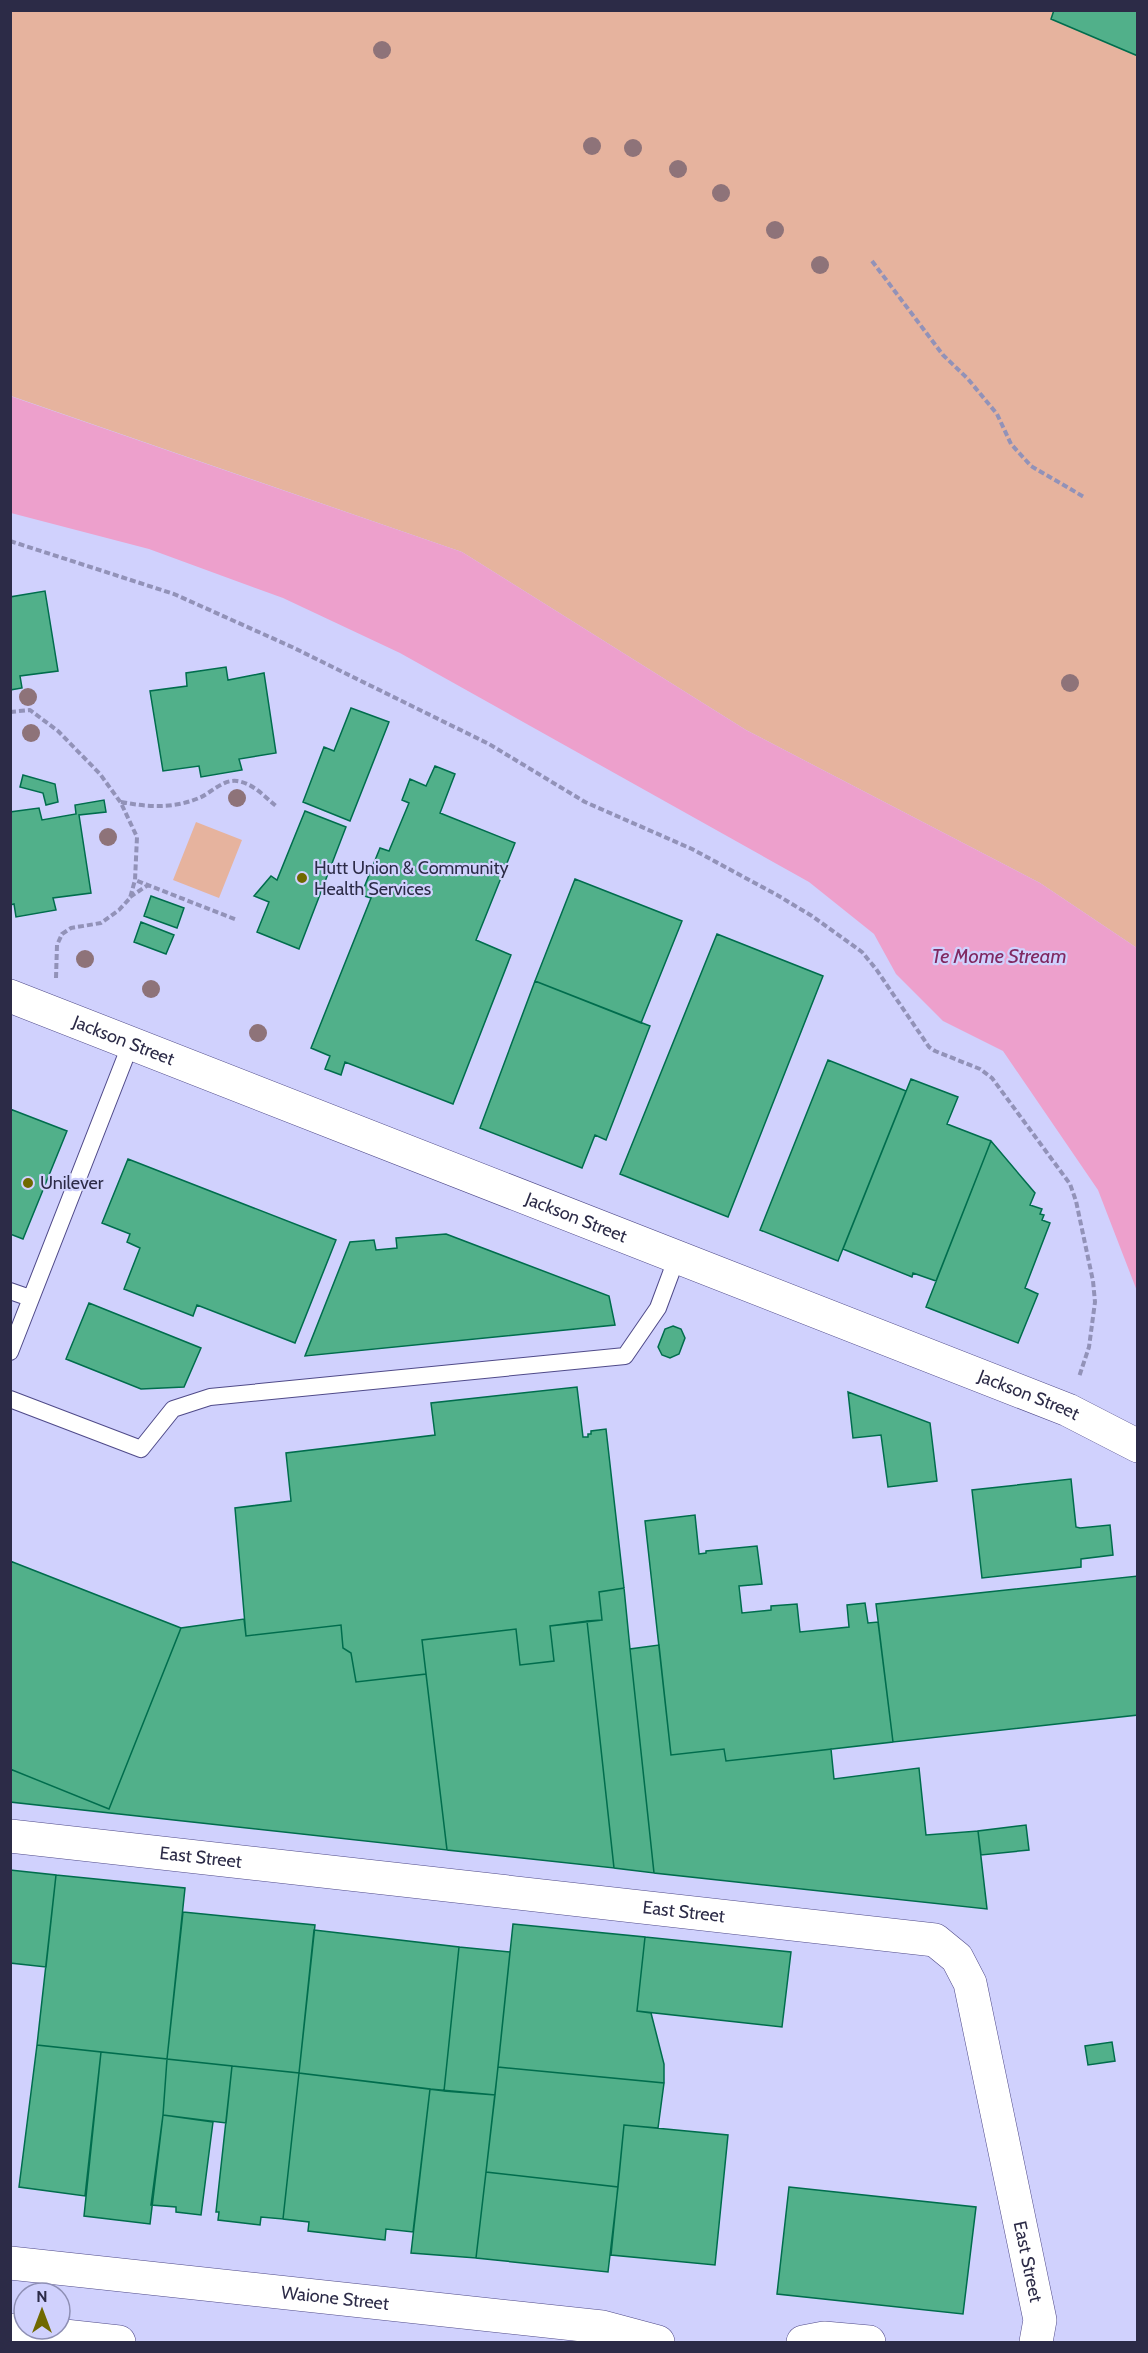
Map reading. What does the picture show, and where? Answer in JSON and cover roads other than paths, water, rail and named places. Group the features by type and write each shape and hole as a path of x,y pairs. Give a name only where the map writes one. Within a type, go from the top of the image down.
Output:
{"street":[{"name":"Jackson Street","path":"10,996 1068,1410 1137,1446"},
{"name":"East Street","path":"10,1836 935,1940 957,1958 970,1983 1040,2320 1036,2343"},
{"name":"Waione Street","path":"10,2263 602,2327 658,2343"},
{"path":"10,2330 119,2343"},
{"path":"803,2343 824,2338 869,2343"}],"lane":[{"path":"10,1352 131,1043"},
{"path":"10,1399 141,1449 173,1408 210,1397 625,1356 658,1308 677,1257"},
{"path":"10,1291 30,1298"}],"water":[{"name":"Te Mome Stream","path":"10,396 462,552 746,730 1040,883 1137,948 1137,1291 1098,1190 1003,1051 943,1021 896,974 874,934 809,882 400,653 283,598 149,549 11,513"}],"place":[{"name":"Hutt Union & Community Health Services","path":"302,878"},
{"name":"Unilever","path":"28,1183"}]}
